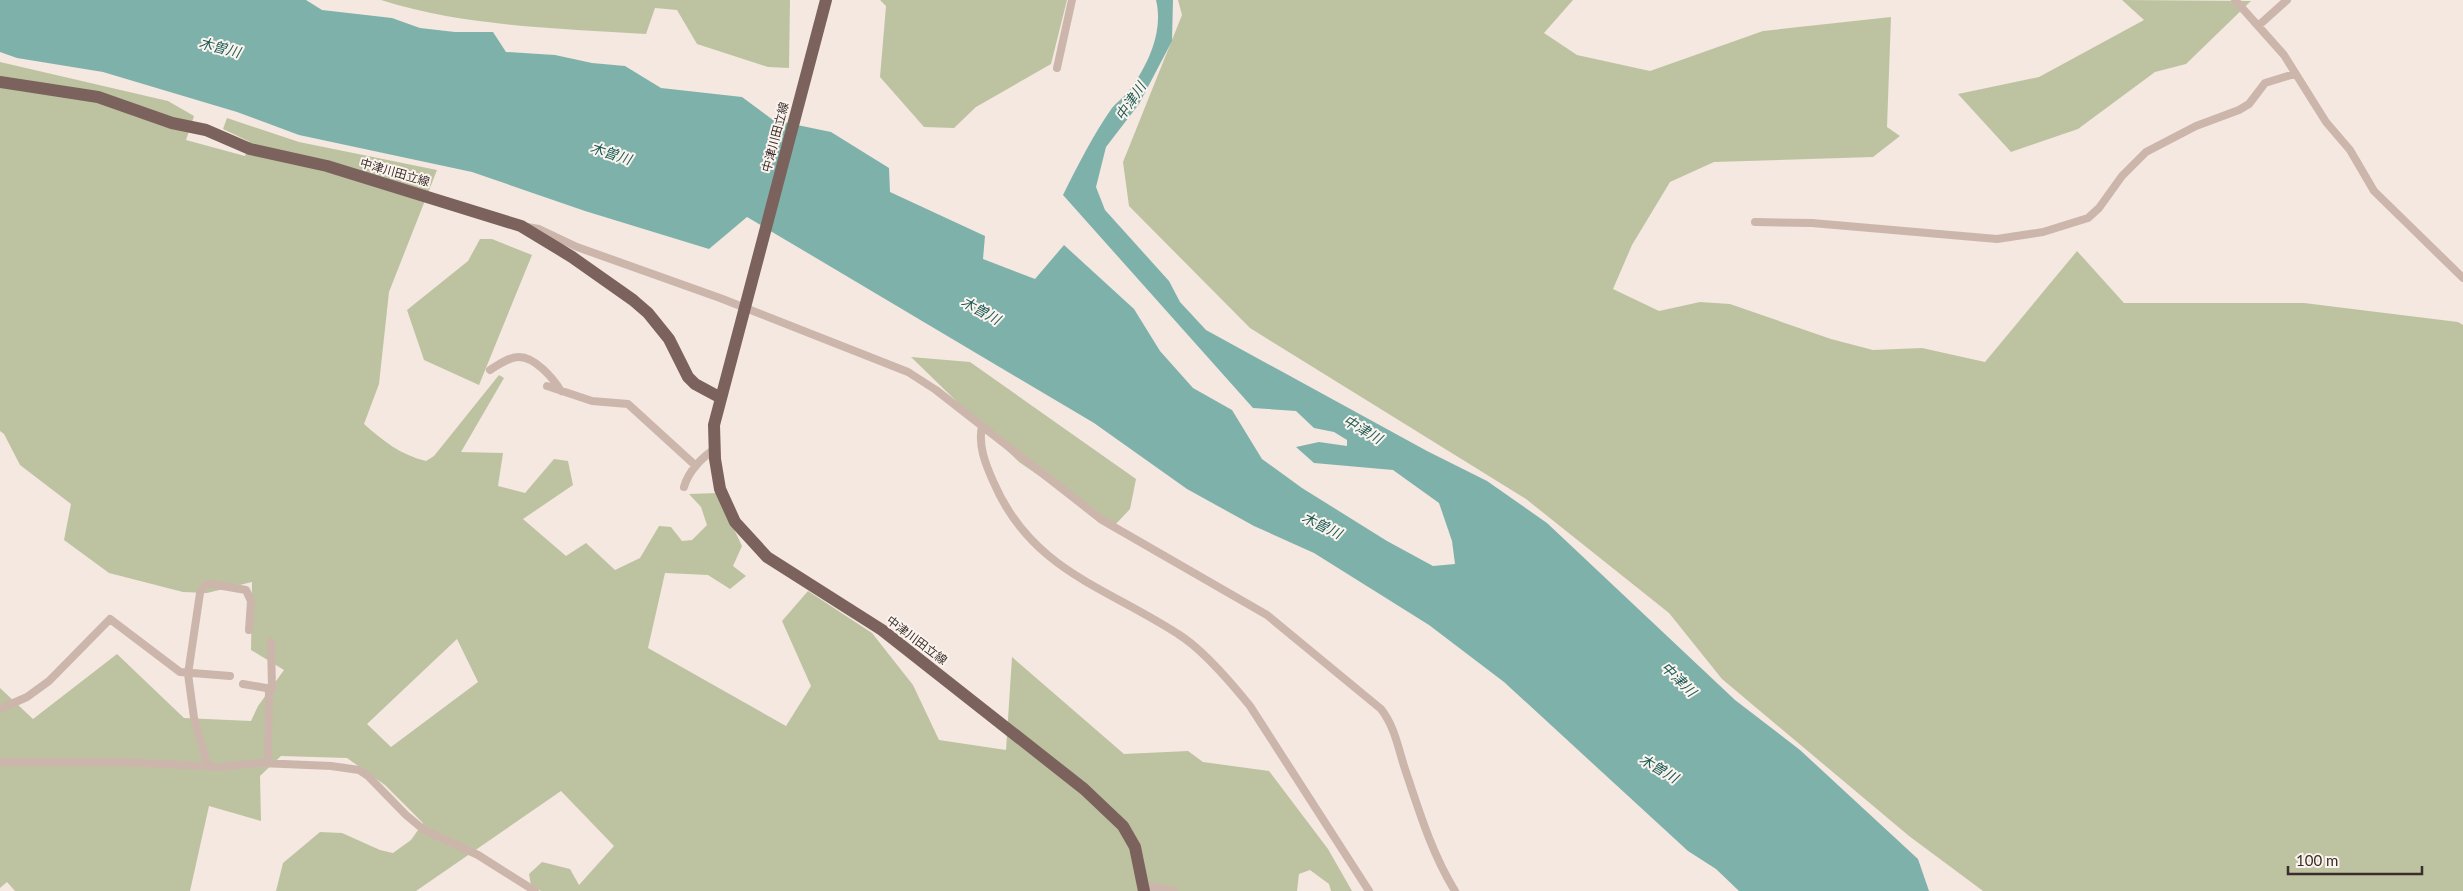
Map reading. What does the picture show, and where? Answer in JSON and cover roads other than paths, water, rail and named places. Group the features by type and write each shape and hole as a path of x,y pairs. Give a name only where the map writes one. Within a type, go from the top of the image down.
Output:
{"main road":[{"name":"中津川田立線","path":"826,0 714,425 720,489 735,522 767,557 882,630 1084,789 1123,826 1135,847 1144,888"},
{"name":"中津川田立線","path":"0,82 98,96 172,123 206,130 250,149 327,166 521,226 575,252 648,313 669,339 692,380 722,394"}],"street":[{"path":"1057,68 1072,0"},
{"path":"2235,0 2284,55 2294,74 2326,122 2350,150 2374,192 2463,278"},
{"path":"2258,26 2286,0"},
{"path":"1755,222 1812,224 1997,239 2042,232 2088,218 2099,208 2122,176 2146,152 2196,126 2239,110 2249,104 2264,83 2294,74"},
{"path":"575,252 641,269 896,366 936,390 1102,520 1267,615 1381,709 1392,723 1422,820 1446,876 1455,891"},
{"path":"490,370 509,359 525,358 543,370 556,382 561,391"},
{"path":"547,386 592,401 628,404 696,466"},
{"path":"982,426 979,438 987,468 999,496 1017,525 1045,553 1071,574 1180,635 1236,689 1250,706 1369,891"},
{"path":"684,487 686,480 705,454 715,449"},
{"path":"208,766 192,711 188,674 200,593 205,585 211,584 246,590 251,601 249,630"},
{"path":"0,710 27,698 49,681 110,619 180,672 230,676"},
{"path":"243,684 272,689 271,642"},
{"path":"268,688 268,763"},
{"path":"0,762 125,762 208,766 268,763 359,770 368,776 406,815 424,830 478,855 534,891"},
{"path":"1144,888 1174,891"}],"water":[{"path":"0,0 306,0 322,10 392,18 420,28 455,32 493,32 506,52 555,55 592,63 625,66 661,88 742,97 773,120 831,132 889,168 890,192 985,236 983,259 1035,279 1064,245 1134,309 1160,351 1193,388 1232,410 1262,459 1302,488 1387,541 1433,566 1455,564 1452,541 1439,503 1393,470 1314,463 1296,447 1319,442 1347,446 1347,440 1334,432 1314,428 1296,411 1253,408 1063,195 1098,129 1112,108 1128,92 1142,72 1156,37 1158,12 1156,0 1173,0 1172,41 1139,104 1106,147 1096,187 1105,210 1169,281 1180,302 1206,330 1427,451 1487,481 1547,523 1735,700 1800,750 1918,859 1929,891 1739,891 1716,869 1688,851 1504,682 1429,625 1314,553 1254,526 1187,489 1094,423 747,217 709,249 585,211 472,172 299,135 237,112 103,72 17,58 0,52"}],"water label":[{"name":"木曽川","path":"220,47"},
{"name":"中津川","path":"1130,101"},
{"name":"木曽川","path":"611,153"},
{"name":"木曽川","path":"981,310"},
{"name":"中津川","path":"1363,429"},
{"name":"木曽川","path":"1322,525"},
{"name":"中津川","path":"1679,679"},
{"name":"木曽川","path":"1659,768"}]}
